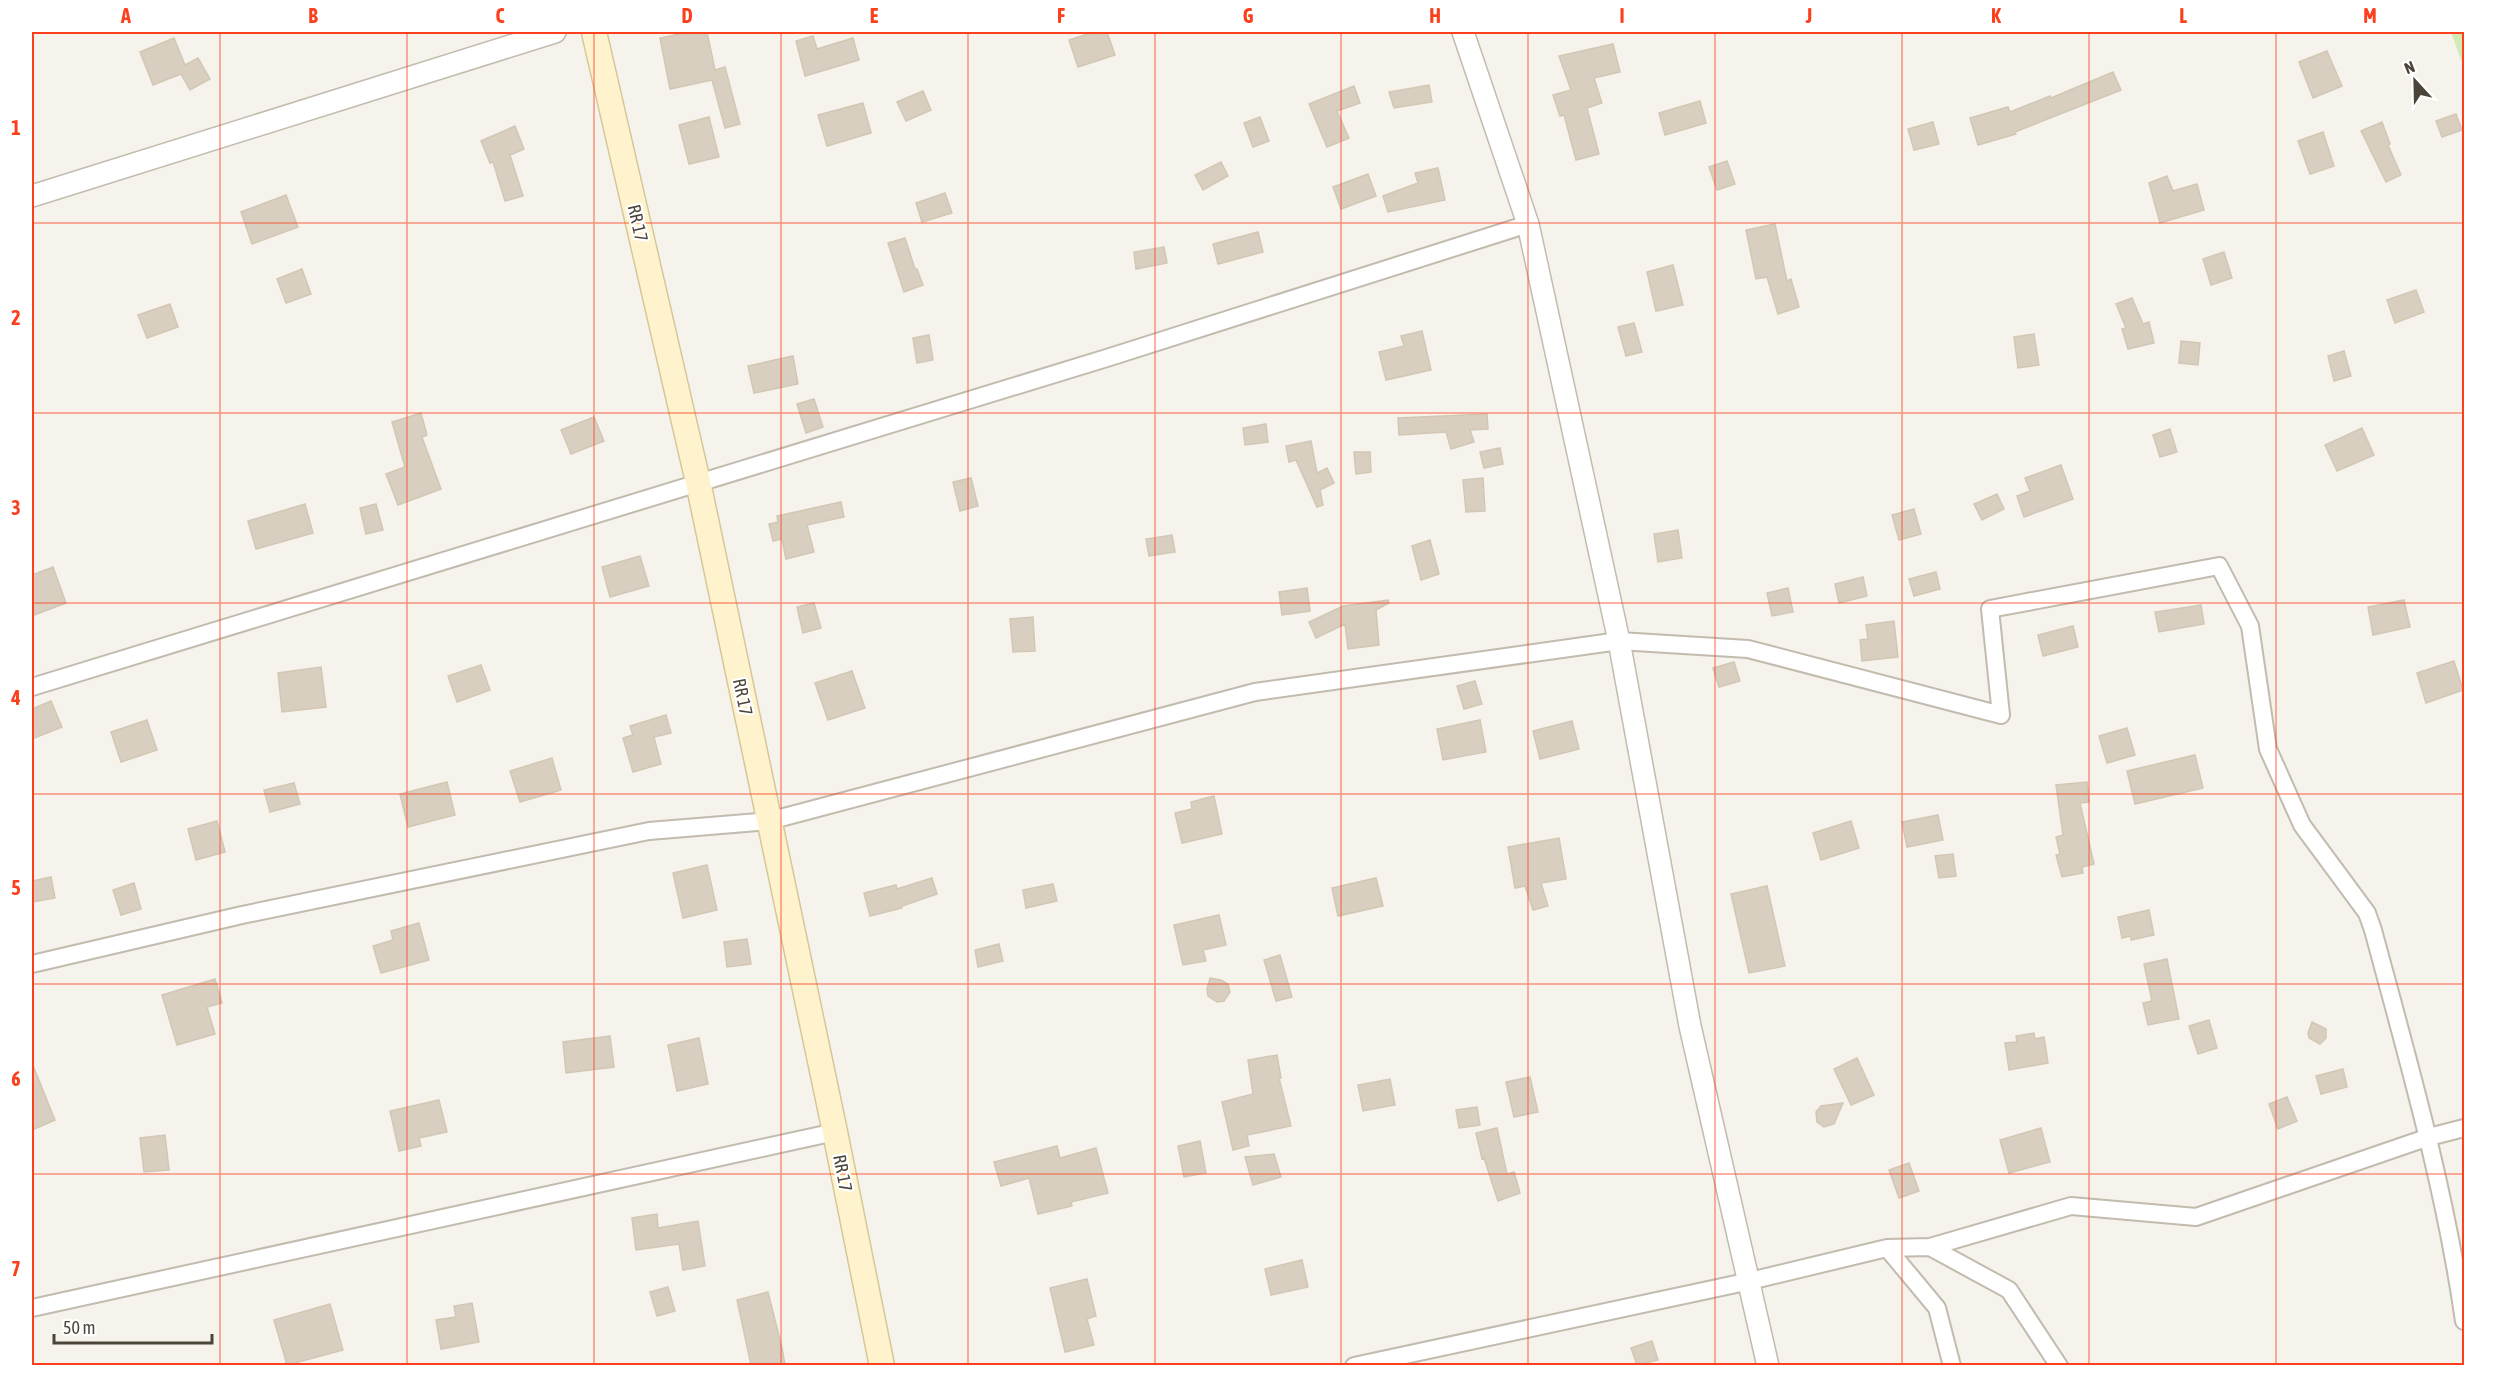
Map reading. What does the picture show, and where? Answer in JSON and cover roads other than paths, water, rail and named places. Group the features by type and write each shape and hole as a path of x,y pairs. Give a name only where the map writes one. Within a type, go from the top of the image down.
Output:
{"main road":[{"name":"RR 17","path":"594,32 698,482 882,1365"}],"street":[{"path":"32,196 555,32"},
{"path":"1462,32 1528,225 1619,641 1690,1026 1768,1365"},
{"path":"32,687 1110,357 1528,225"},
{"path":"32,964 242,915 649,831 769,821 1255,692 1619,641 1748,649 2001,715 1990,609 2219,566 2250,626 2268,749 2302,825 2367,913 2373,930 2429,1137 2458,1276 2464,1321"},
{"path":"1354,1365 1750,1281 1887,1248 1930,1247 2071,1206 2196,1216 2429,1137 2464,1128"},
{"path":"32,1308 835,1132"},
{"path":"1930,1247 2009,1290 2059,1365"},
{"path":"1887,1248 1936,1308 1952,1365"}]}
